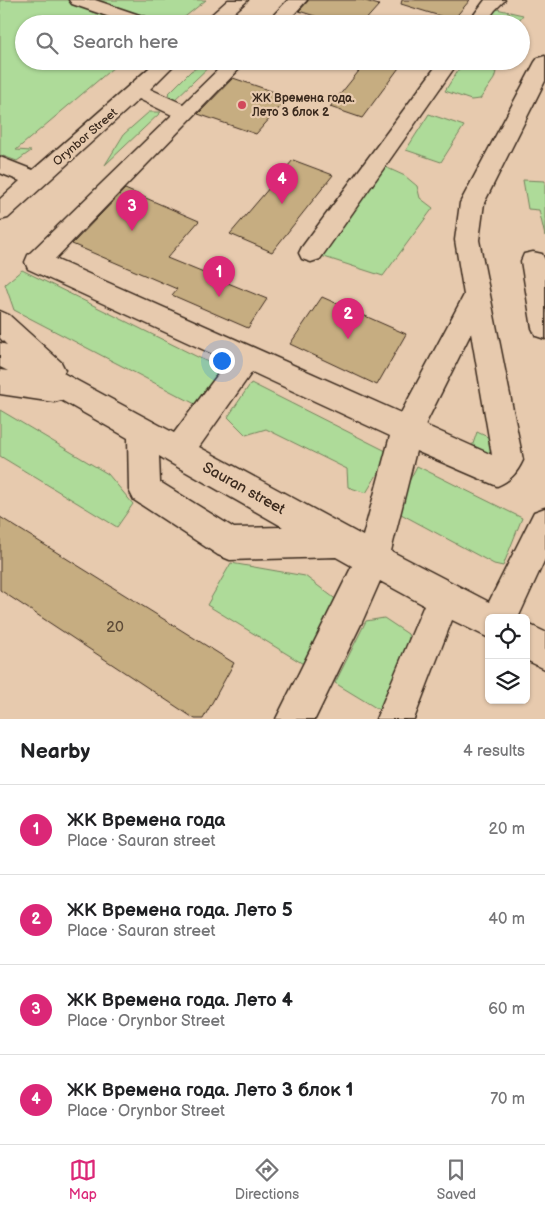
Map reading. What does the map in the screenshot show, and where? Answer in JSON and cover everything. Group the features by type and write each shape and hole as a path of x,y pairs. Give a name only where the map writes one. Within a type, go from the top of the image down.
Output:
{"street":[{"path":"78,0 122,15"},
{"path":"220,15 237,0"},
{"path":"232,15 248,0"},
{"path":"283,15 298,0"},
{"path":"482,15 488,6 496,0"},
{"path":"229,70 37,262 497,472 508,460 467,240 472,203 545,62"},
{"name":"Orynbor Street","path":"0,212 159,70"},
{"path":"153,76 165,70"},
{"path":"311,252 443,70"},
{"path":"138,90 186,113"},
{"path":"0,164 37,180"},
{"path":"532,261 545,328"},
{"path":"295,719 350,610 373,558 407,430 477,295"},
{"path":"0,322 75,393"},
{"name":"Sauran street","path":"0,354 75,393 339,541 485,619"},
{"path":"178,451 247,357"},
{"path":"0,382 75,393"},
{"path":"143,431 145,490 230,544 339,541"},
{"path":"502,614 545,523"},
{"path":"395,719 444,597"},
{"path":"530,643 545,651"}],"green space":[{"path":"0,0 206,0 187,15 15,15 15,70 110,70 16,150 31,151 17,161 0,155"},
{"path":"492,8 523,15 487,15"},
{"path":"206,70 172,102 168,94 191,71"},
{"path":"458,70 492,70 496,72 494,79 480,99 471,100 445,91"},
{"path":"149,112 161,112 105,165 124,134"},
{"path":"429,114 464,126 441,162 406,150"},
{"path":"381,165 405,176 417,186 420,198 433,208 383,276 318,255"},
{"path":"523,180 545,181 545,236 539,210 528,209"},
{"path":"22,270 224,370 197,405 14,310 5,284"},
{"path":"251,383 390,453 366,493 348,487 347,469 266,429 246,435 228,417"},
{"path":"0,410 108,474 133,504 117,527 0,456"},
{"path":"477,432 505,445 508,460 468,459"},
{"path":"417,466 522,518 503,566 494,564 401,514 397,505"},
{"path":"231,563 305,576 350,610 318,673 207,605"},
{"path":"384,618 408,634 412,650 386,714 335,683 366,621"}],"building":[{"path":"309,0 362,0 379,5 370,15 312,15 299,11"},
{"path":"402,0 470,0 457,15 437,15 401,4"},
{"path":"360,70 397,70 362,118 330,107"},
{"name":"ЖК Времена года. Лето 3 блок 2","path":"233,78 289,97 256,134 198,114"},
{"path":"293,160 333,175 272,252 230,234"},
{"path":"125,189 199,221 167,258 267,299 248,328 172,295 177,289 72,244"},
{"path":"322,297 406,334 377,385 290,344"},
{"path":"0,517 234,663 203,719 195,719 0,590"}],"place":[{"name":"ЖК Времена года. Лето 3 блок 2","path":"242,105"},
{"name":"ЖК Времена года. Лето 3 блок 1","path":"282,204"},
{"name":"ЖК Времена года. Лето 4","path":"132,231"},
{"name":"ЖК Времена года","path":"219,297"},
{"name":"ЖК Времена года. Лето 5","path":"348,339"}]}
